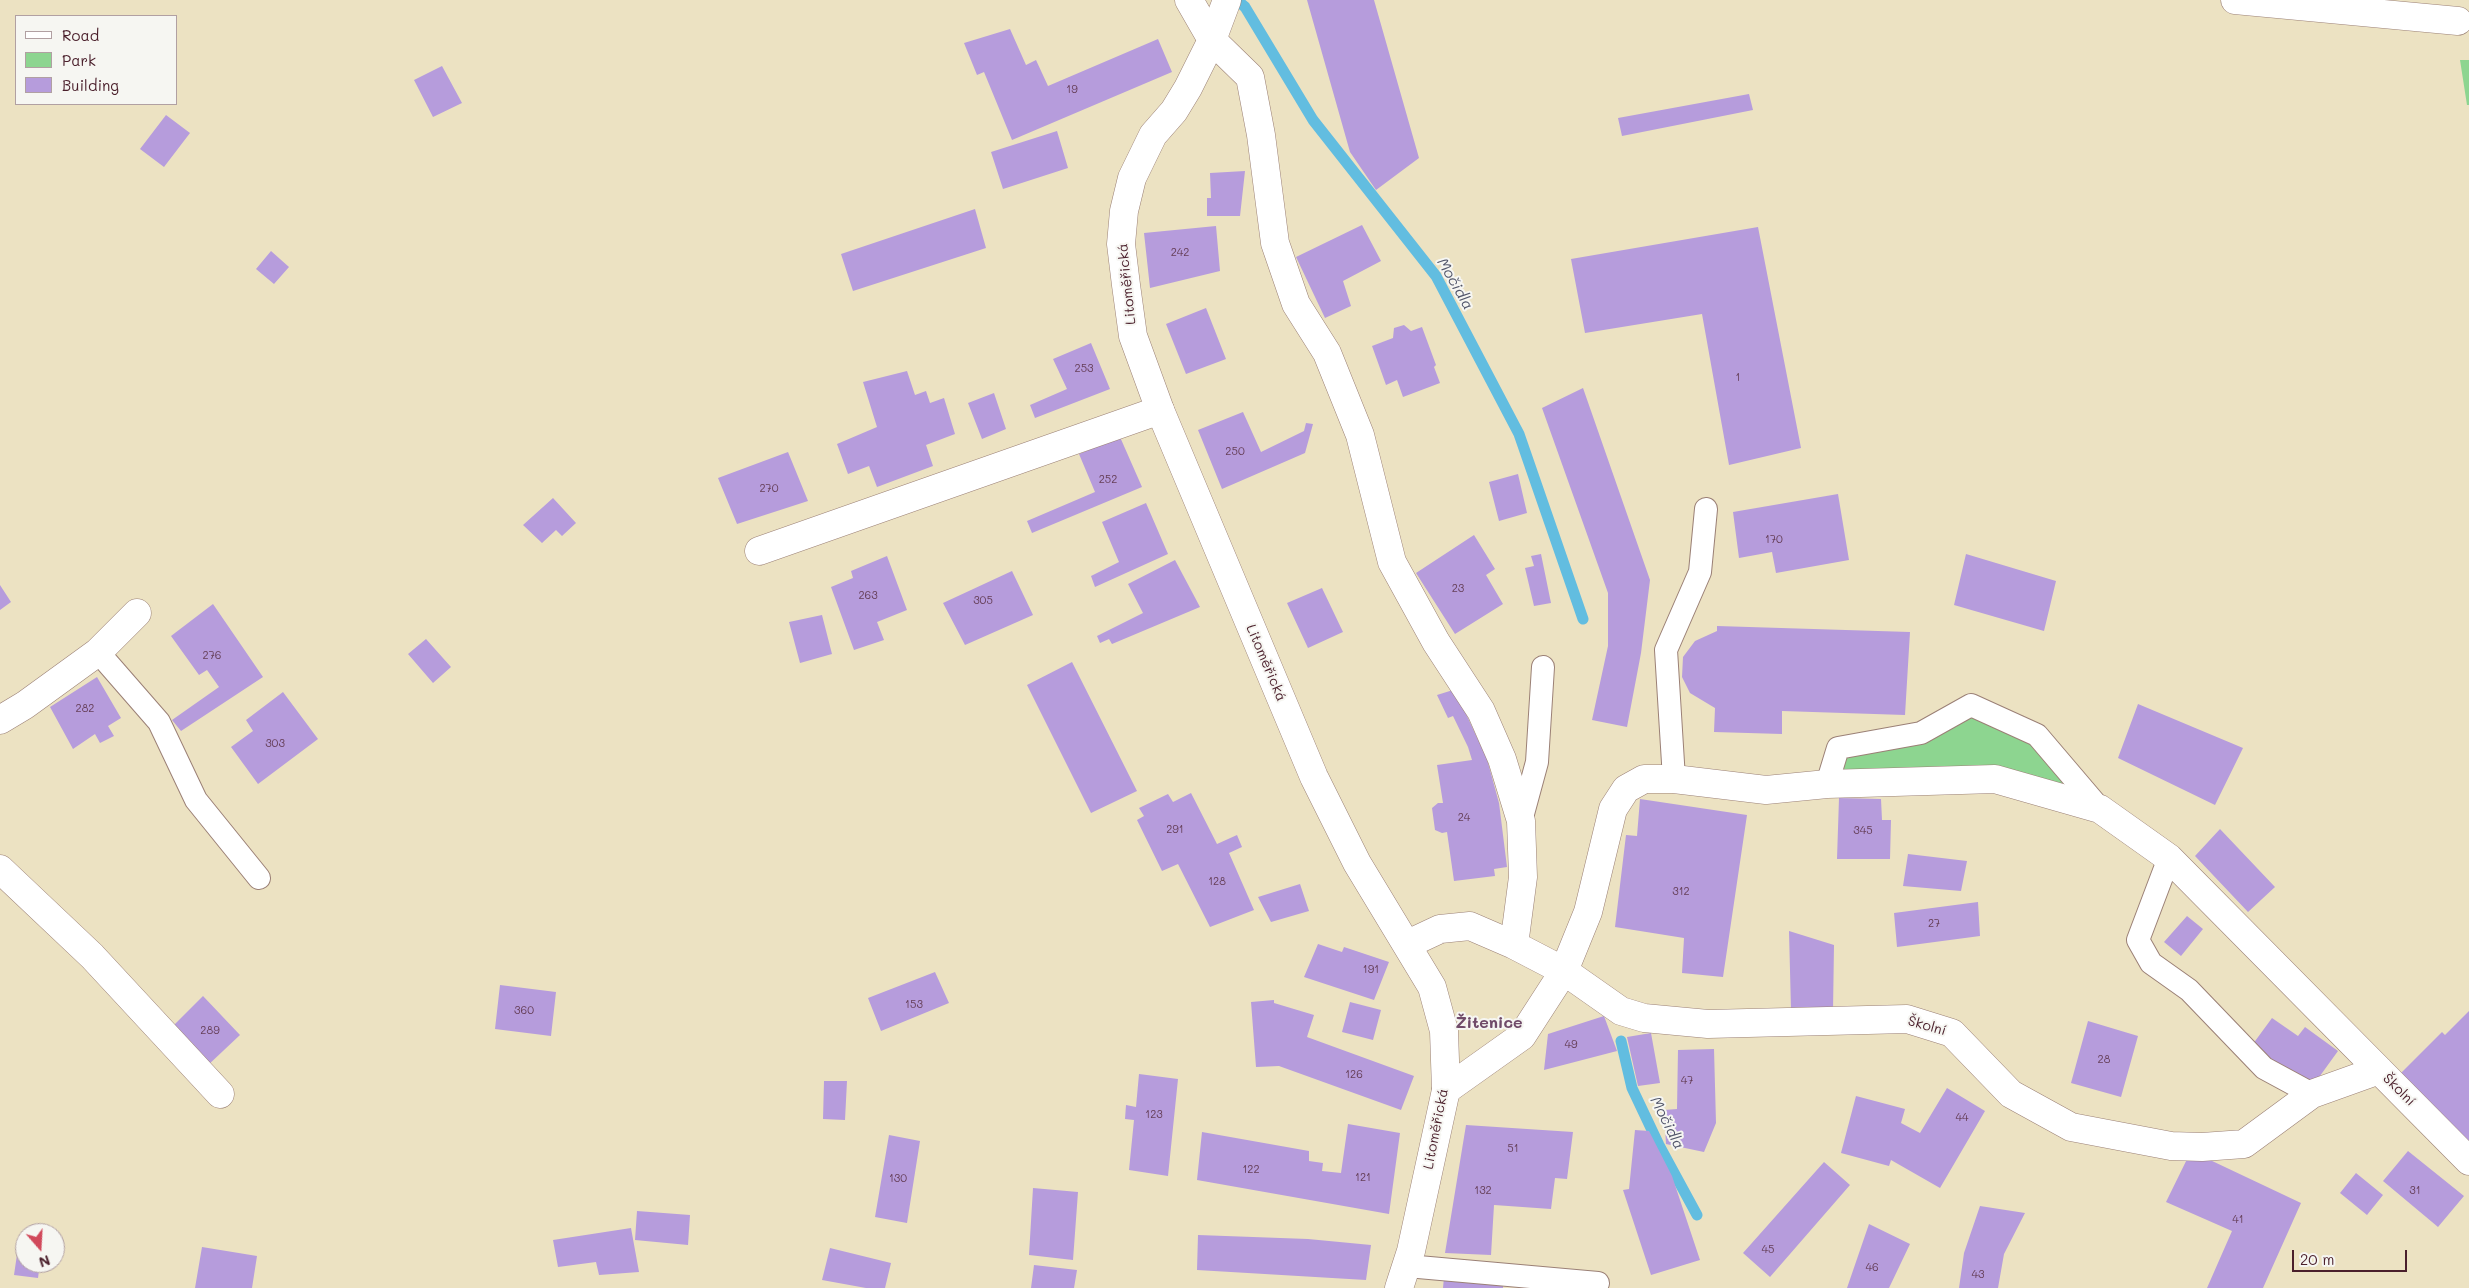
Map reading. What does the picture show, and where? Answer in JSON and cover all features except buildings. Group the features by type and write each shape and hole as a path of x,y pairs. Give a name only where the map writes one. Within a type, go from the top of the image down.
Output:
{"street":[{"path":"1189,0 1220,21 1250,77 1262,134 1275,243 1296,304 1327,353 1360,435 1392,562 1436,642 1481,711 1502,759 1521,821 1523,877 1514,945"},
{"path":"2235,0 2426,9 2458,21"},
{"name":"Litoměřická","path":"1220,21 1179,103 1153,135 1132,178 1124,211 1122,244 1133,336 1160,410 1314,777 1357,863 1408,944 1432,987 1444,1031 1446,1090 1403,1277"},
{"path":"758,551 1160,410"},
{"path":"0,720 25,705 98,652 137,613"},
{"path":"1446,1090 1522,1036 1564,971 1588,912 1612,809 1626,789 1644,779 1674,779 1766,790 1827,784 1995,779 2100,809 2169,858 2379,1070"},
{"path":"0,869 92,956 220,1094"},
{"name":"Školní","path":"1408,944 1440,929 1470,926 1514,945 1564,971 1621,1011 1644,1018 1708,1024 1907,1019 1952,1033 2011,1094 2071,1127 2171,1146 2202,1147 2244,1144 2312,1094 2379,1070 2469,1161"}],"lane":[{"path":"1674,779 1666,650 1700,572 1706,509"},
{"path":"98,652 159,722 196,800 259,878"},
{"path":"1521,821 1537,762 1543,667"},
{"path":"1827,784 1838,748 1921,733 1971,705 2036,735 2100,809"},
{"path":"2169,858 2138,940 2151,963 2189,990 2264,1068 2312,1094"},
{"path":"1403,1277 1598,1284"}],"green space":[{"path":"2460,60 2469,60 2469,105 2467,105"},
{"path":"1971,705 2037,735 2100,809 1995,779 1827,784 1838,748"}],"waterway":[{"name":"Močidla","path":"1237,0 1245,7 1313,120 1436,276 1519,434 1583,619"},
{"name":"Močidla","path":"1621,1041 1632,1088 1659,1145 1697,1215"}],"district":[{"name":"Žitenice","path":"1489,1023"}]}
